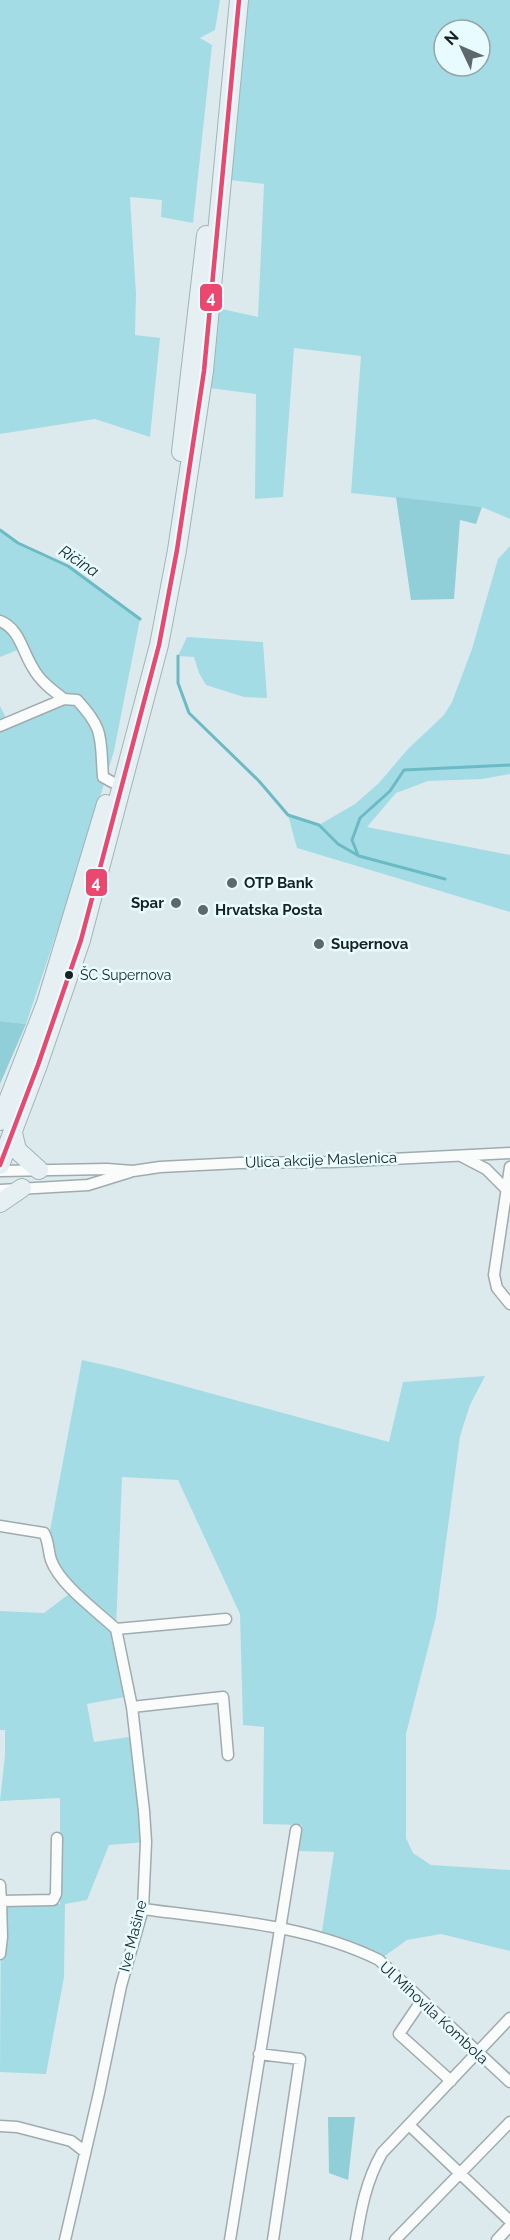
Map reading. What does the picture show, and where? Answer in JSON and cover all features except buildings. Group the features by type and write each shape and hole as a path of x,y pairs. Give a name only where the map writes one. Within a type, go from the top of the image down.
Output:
{"main road":[{"path":"0,1164 6,1127 46,1003 112,782 139,682 168,541 210,203 227,0"},
{"path":"6,1127 46,1045 81,940 159,645 177,550 204,371 239,0"},
{"path":"6,1127 17,1150 39,1170"},
{"path":"0,1203 22,1188"}],"street":[{"path":"0,621 14,629 33,669 48,687 64,699"},
{"path":"0,726 64,699 76,700 92,716 101,736 103,777 112,782"},
{"name":"Ulica akcije Maslenica","path":"0,1190 88,1185 133,1171 160,1167 333,1162 510,1153"},
{"path":"461,1155 486,1169 507,1190"},
{"path":"510,1167 494,1275 498,1288 510,1304"},
{"name":"Ulica akcije Maslenica","path":"0,1171 107,1169 133,1171"},
{"path":"0,1526 9,1529 37,1530 44,1533 48,1541 51,1560 66,1583 116,1629 226,1619"},
{"name":"Ive Mašine","path":"64,2240 99,2093 121,1986 143,1909 146,1842 132,1707 116,1629"},
{"path":"132,1707 223,1697 228,1755"},
{"path":"230,2240 296,1830"},
{"path":"1,1901 53,1900 56,1894 57,1838"},
{"path":"0,1886 0,1954"},
{"name":"Ul Mihovila Kombola","path":"143,1909 279,1927 359,1950 379,1960 510,2082"},
{"path":"422,2000 399,2034 451,2081"},
{"path":"356,2240 364,2196 372,2171 382,2153 510,2018"},
{"path":"259,2054 300,2059 273,2240"},
{"path":"395,2240 510,2122"},
{"path":"409,2125 510,2224 497,2240"},
{"path":"0,2126 17,2127 71,2141 84,2151"}],"shaded area":[{"path":"0,0 220,0 215,30 200,38 212,45 193,223 161,217 162,200 130,197 136,294 135,335 160,338 150,437 95,419 0,434"},
{"path":"246,0 510,0 510,519 482,507 351,493 361,356 294,348 283,497 255,499 256,394 210,388 217,308 258,317 264,184 230,180"},
{"path":"396,497 482,507 476,524 460,520 454,599 411,600"},
{"path":"0,530 18,543 68,566 140,619 114,751 80,863 26,1024 0,1021 0,706 8,722 63,698 48,687 23,648 0,657"},
{"path":"510,546 510,774 482,779 428,781 396,793 367,827 510,855 510,912 297,848 288,815 319,825 355,804 379,783 407,750 444,715 452,702 472,649 498,559"},
{"path":"187,637 263,642 267,698 244,697 206,685 194,657 178,656"},
{"path":"0,1021 26,1024 0,1084"},
{"path":"82,1360 389,1442 403,1382 485,1376 470,1405 460,1436 436,1617 406,1734 406,1838 413,1853 431,1865 510,1870 510,1951 441,1934 407,1940 379,1960 321,1938 334,1852 299,1851 302,1825 263,1824 264,1727 243,1725 240,1614 178,1480 122,1477 116,1629 130,1696 87,1704 94,1742 136,1736 146,1842 109,1845 87,1900 65,1904 64,1977 46,2074 0,2072 1,1901 60,1904 60,1798 0,1801 5,1730 0,1730 0,1611 44,1613 73,1591 66,1583 48,1541"},
{"path":"328,2117 355,2117 348,2180 329,2173"}],"waterway":[{"name":"Ričina","path":"0,530 18,543 68,566 140,619"},
{"path":"178,656 178,683 189,713 259,781 288,815 319,825 338,844 359,856 445,879"},
{"path":"358,855 352,840 360,818 390,791 404,770 510,765"}],"transit line":[{"name":"4","path":"0,1165 38,1065 81,940 159,645 177,550 204,371 239,0"}],"place":[{"name":"OTP Bank","path":"232,883"},
{"name":"Spar","path":"176,903"},
{"name":"Hrvatska Posta","path":"203,910"},
{"name":"Supernova","path":"319,944"},
{"name":"ŠC Supernova","path":"69,975"}]}
